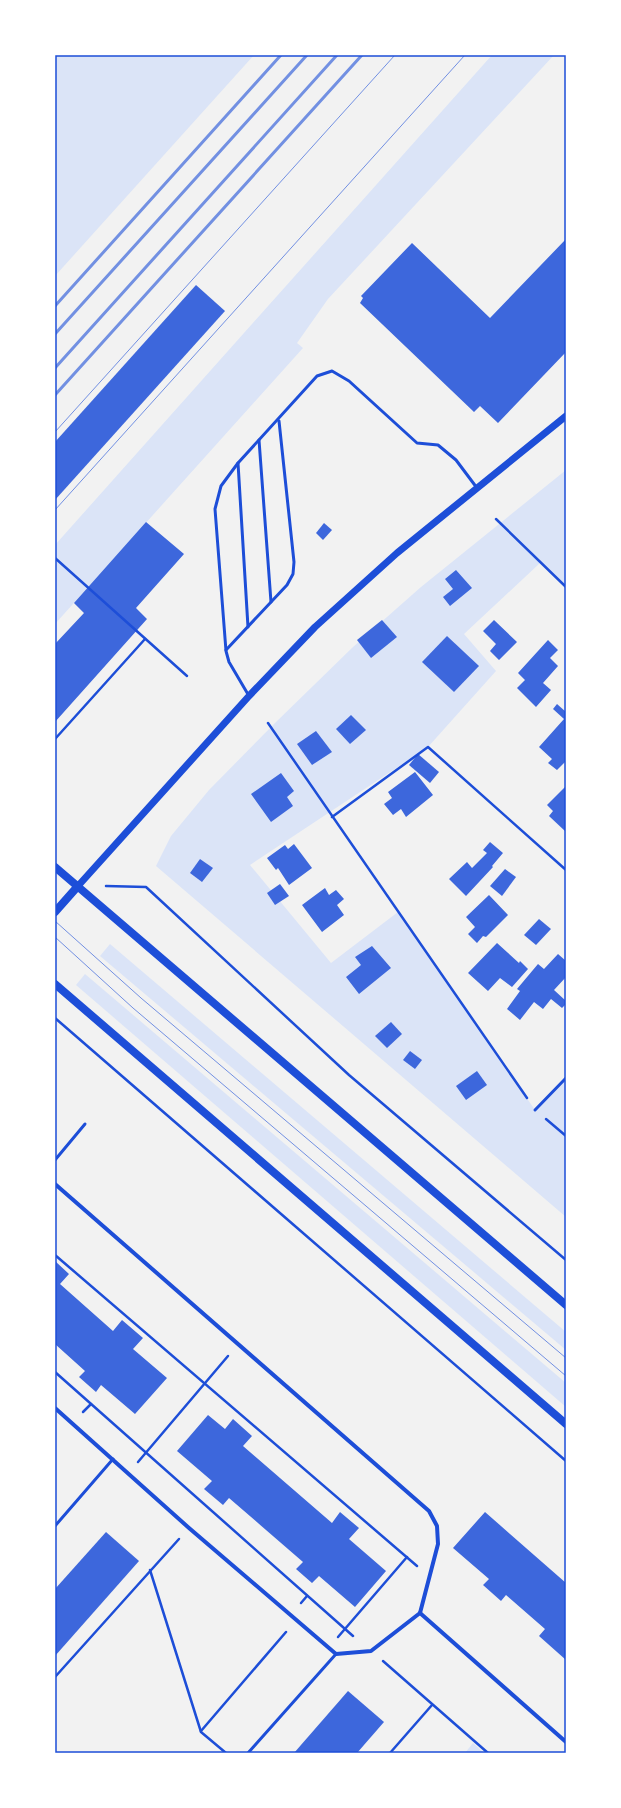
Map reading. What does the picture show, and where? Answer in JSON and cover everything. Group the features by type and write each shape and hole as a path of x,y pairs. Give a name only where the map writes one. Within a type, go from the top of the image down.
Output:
{"main road":[{"path":"55,867 403,1167 566,1305"},
{"path":"55,912 78,886"},
{"path":"55,984 566,1424"}],"street":[{"path":"78,886 249,696 315,627 397,553 566,416"},
{"path":"55,1184 238,1345 333,1425 429,1511 437,1526 438,1544 433,1568 420,1613 371,1651 336,1654 189,1528 114,1459 55,1408"},
{"path":"420,1613 566,1742"}],"lane":[{"path":"249,696 229,662 226,651 215,509 220,486 238,463 318,376 332,371 349,381 418,443 438,445 456,460 477,488"},
{"path":"226,651 287,585 293,574 294,562 279,420"},
{"path":"259,440 271,602"},
{"path":"238,463 248,627"},
{"path":"535,1110 566,1078"},
{"path":"55,1160 85,1124"},
{"path":"55,1526 114,1459"},
{"path":"248,1753 336,1654"}],"path":[{"path":"496,519 566,587"},
{"path":"55,558 187,676"},
{"path":"55,739 145,639"},
{"path":"268,723 535,1110 566,1136"},
{"path":"332,817 428,746 566,870"},
{"path":"78,886 146,888 349,1075 566,1260"},
{"path":"55,1018 566,1461"},
{"path":"55,1255 204,1385 407,1558 420,1568 433,1568"},
{"path":"128,1473 238,1345"},
{"path":"55,1372 345,1630 488,1753"},
{"path":"55,1677 189,1528"},
{"path":"329,1648 407,1558"},
{"path":"150,1570 200,1732 226,1753"},
{"path":"200,1732 296,1620"},
{"path":"390,1753 432,1705"}],"shaded area":[{"path":"55,55 254,55 55,276"},
{"path":"492,55 554,55 328,299 297,343 303,348 55,624 55,545"},
{"path":"566,470 566,587 540,563 464,634 496,671 428,747 250,865 331,963 398,912 535,1110 566,1078 566,1217 156,866 171,836 209,790 353,647 421,587"},
{"path":"110,944 566,1332 566,1350 100,956"},
{"path":"85,974 566,1383 566,1407 76,985"},
{"path":"473,1743 484,1753 465,1753"}],"building":[{"path":"566,239 566,352 498,423 480,406 474,412 360,303 363,298 361,296 412,243 490,318"},
{"path":"196,285 225,311 55,500 55,442"},
{"path":"146,522 184,554 136,608 147,619 55,722 55,644 84,613 74,603"},
{"path":"324,523 332,530 323,540 316,533"},
{"path":"456,570 472,588 450,606 443,597 453,589 445,579"},
{"path":"382,620 397,637 371,658 357,640"},
{"path":"494,620 517,642 499,660 490,651 496,644 483,631"},
{"path":"447,636 479,666 454,692 422,662"},
{"path":"548,640 558,650 550,658 558,666 543,683 551,690 536,707 517,688 525,680 518,673"},
{"path":"557,704 566,712 566,761 557,770 548,763 552,759 539,747 564,719 553,709"},
{"path":"351,715 366,730 350,744 336,729"},
{"path":"316,731 332,752 312,765 297,744"},
{"path":"418,754 439,772 430,783 409,765"},
{"path":"415,772 433,795 406,817 401,809 393,815 384,804 392,798 388,792"},
{"path":"281,773 294,791 287,797 293,806 271,822 251,794"},
{"path":"565,787 566,832 549,816 553,811 547,805"},
{"path":"490,842 503,853 492,866 493,867 466,896 449,879 467,862 472,868 487,853 483,850"},
{"path":"294,844 312,868 289,885 278,868 276,870 267,858 285,845 288,849"},
{"path":"200,859 213,868 202,882 190,873"},
{"path":"505,869 516,877 502,896 490,886"},
{"path":"280,884 289,896 275,905 267,893"},
{"path":"325,888 329,895 336,890 344,899 337,905 344,915 322,932 302,905"},
{"path":"489,895 508,915 486,937 483,936 477,943 468,934 475,927 466,917"},
{"path":"539,919 551,929 536,945 524,935"},
{"path":"497,943 528,969 512,987 500,978 488,991 468,973"},
{"path":"372,946 391,968 359,994 346,977 361,965 355,957"},
{"path":"558,954 566,961 566,977 554,990 566,1001 566,1004 562,1008 551,999 543,1009 534,1002 520,1020 507,1009 520,991 517,989 538,964 544,969"},
{"path":"391,1022 402,1034 387,1048 375,1036"},
{"path":"410,1051 422,1060 415,1069 403,1060"},
{"path":"477,1071 487,1085 466,1100 456,1086"},
{"path":"55,1261 69,1274 60,1284 113,1331 122,1320 143,1338 133,1349 167,1378 135,1414 101,1385 96,1392 79,1377 85,1371 55,1344"},
{"path":"208,1415 225,1429 233,1419 252,1436 243,1446 332,1523 340,1512 359,1528 349,1539 386,1571 355,1607 319,1576 312,1583 296,1569 303,1562 229,1498 223,1505 204,1489 212,1481 177,1451"},
{"path":"485,1512 566,1583 566,1660 539,1636 545,1629 506,1595 501,1601 483,1585 489,1579 453,1548"},
{"path":"106,1532 139,1561 55,1656 55,1589"},
{"path":"348,1691 384,1722 357,1753 294,1753"}],"tram line":[{"path":"55,432 395,55"},
{"path":"55,510 465,55"},
{"path":"55,921 141,998 566,1358"},
{"path":"55,937 133,1008 566,1376"}],"railway":[{"path":"55,306 281,55"},
{"path":"55,334 307,55"},
{"path":"55,368 337,55"},
{"path":"55,395 362,55"}]}
